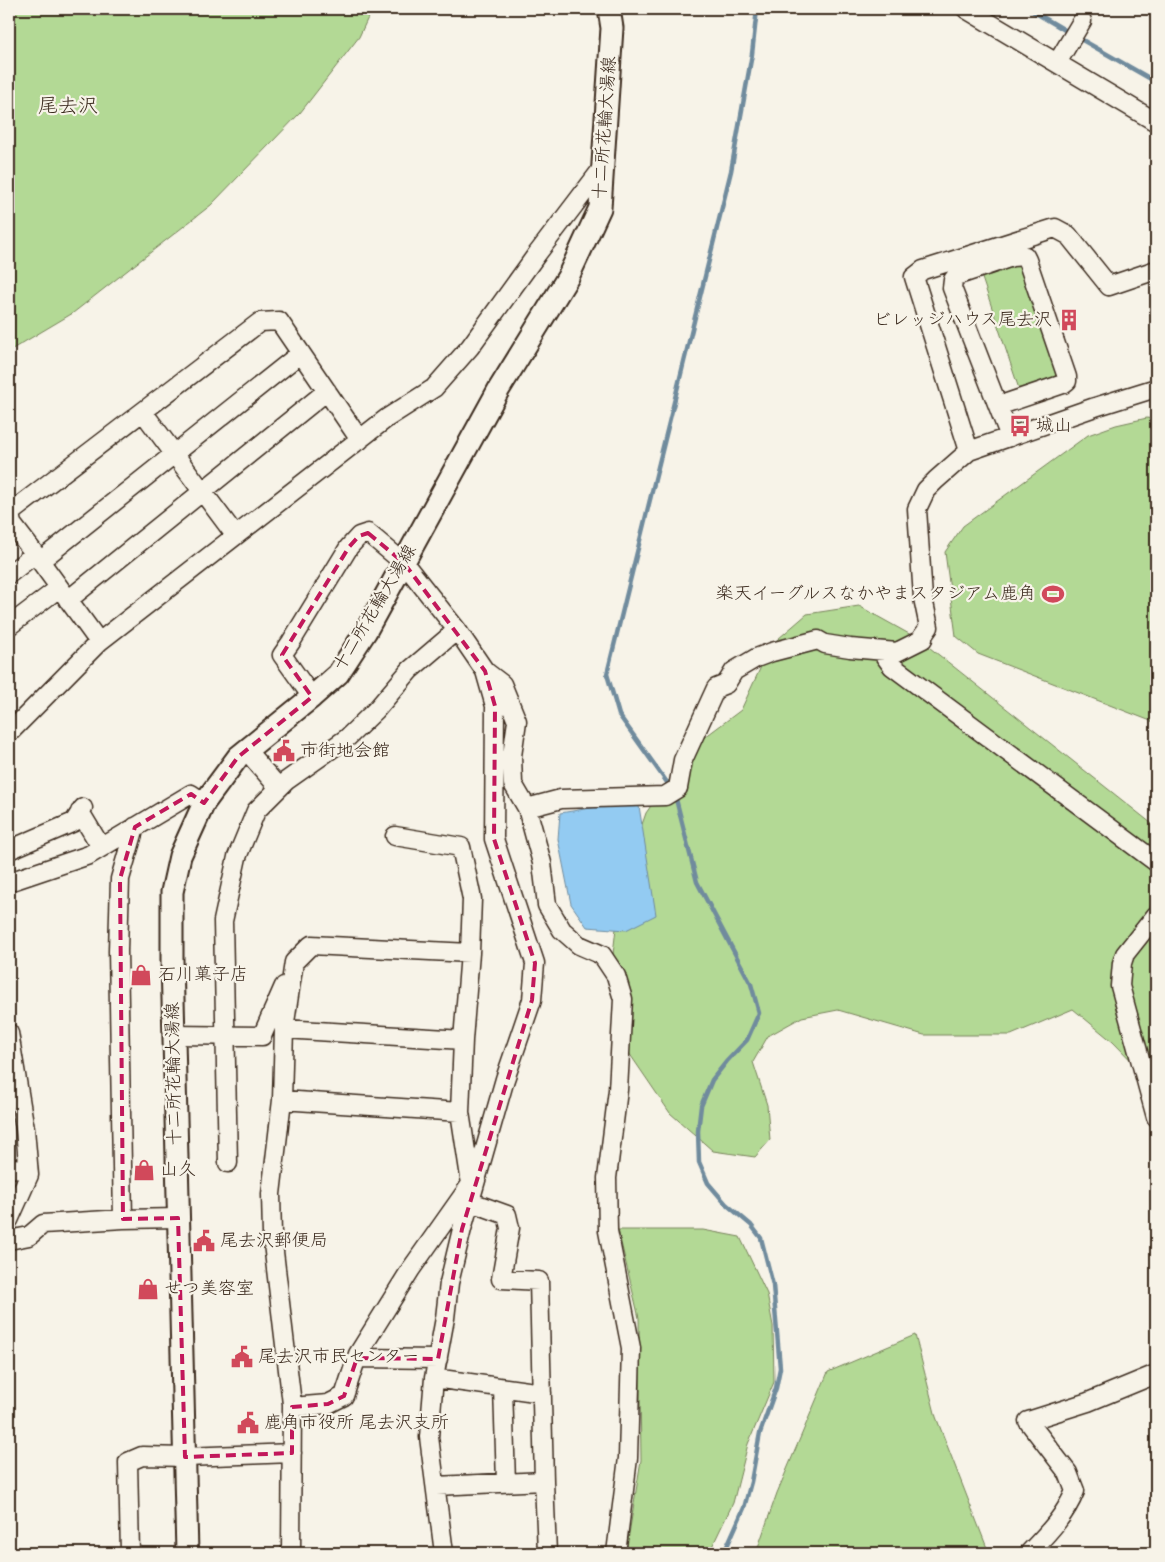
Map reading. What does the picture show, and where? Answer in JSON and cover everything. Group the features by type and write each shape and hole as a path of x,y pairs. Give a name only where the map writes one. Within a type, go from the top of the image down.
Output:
{"main road":[{"name":"十二所花輪大湯線","path":"187,1553 173,1035 172,892 180,856 204,803 238,757 338,674 366,631 499,389 568,277 600,208 612,28 609,9"}],"street":[{"path":"966,9 1061,56 1156,122"},
{"path":"1061,56 1080,24"},
{"path":"9,733 99,642 387,418 434,388 470,347 604,166"},
{"path":"970,451 914,277 923,270 1055,228 1068,235 1109,286 1156,270"},
{"path":"998,406 1067,381 1025,256 1012,257 956,276 953,280 952,288 1010,437"},
{"path":"99,642 37,558 10,526 10,513 260,322 279,321 360,440"},
{"path":"9,574 37,558 174,454 301,353"},
{"path":"526,808 561,799 665,796 678,788 683,760 716,688 726,684 734,671 756,658 818,640 825,644 850,648 897,652 923,639 922,636 929,627 923,598 917,509 926,490 970,451 1095,407 1156,388"},
{"path":"9,626 64,594 202,491 327,391"},
{"path":"143,412 236,536"},
{"path":"312,697 282,655 292,642 349,546 359,536 368,533 404,563 457,630 485,671 502,684 516,721 512,756 513,784 526,808 542,862 547,905 562,930 579,945 602,955 616,976 623,999 618,1090 608,1178 608,1231 631,1348 628,1458 616,1553"},
{"path":"228,1163 223,921 237,857 256,811 286,781 347,738 376,710 410,670 457,630"},
{"path":"881,650 892,666 1156,862"},
{"path":"444,1553 429,1437 434,1378 449,1283 462,1229 505,1079 532,1000 535,963 494,839 495,706 485,671"},
{"path":"246,750 279,788"},
{"path":"9,882 89,854 190,794 204,803"},
{"path":"9,850 74,822 82,810 102,847"},
{"path":"122,1219 118,951 120,879 135,827"},
{"path":"396,836 461,847 472,899 460,1112 471,1184 471,1202"},
{"path":"1156,915 1125,954 1120,986 1156,1117"},
{"path":"173,1035 262,1036 294,962 311,946 470,953"},
{"path":"291,1553 292,1407 272,1235 271,1194 282,1100 284,1029 294,962"},
{"path":"284,1029 463,1040"},
{"path":"9,1033 13,1083 25,1129 28,1169 28,1175 9,1220"},
{"path":"282,1100 460,1112"},
{"path":"9,1168 28,1169"},
{"path":"292,1407 328,1404 344,1396 357,1358 412,1269 471,1184"},
{"path":"471,1202 506,1215 510,1228 501,1278 539,1281 547,1553"},
{"path":"9,1240 28,1236 43,1224 178,1218"},
{"path":"357,1358 438,1359"},
{"path":"1029,1553 1046,1536 1068,1507 1075,1491 1068,1473 1028,1421 1088,1402 1156,1374"},
{"path":"434,1378 542,1393"},
{"path":"503,1388 506,1483"},
{"path":"130,1553 128,1462 142,1456 185,1457 292,1453"},
{"path":"436,1486 544,1481"}],"highlighted area":[{"path":"368,533 404,563 485,671 495,706 494,839 535,963 532,1000 462,1229 438,1359 357,1358 344,1396 328,1404 292,1407 292,1453 185,1457 178,1218 123,1219 120,879 135,827 191,794 204,803 238,757 312,697 282,655 349,547 359,536"}],"green space":[{"path":"9,9 372,9 359,37 300,113 211,205 73,313 9,351"},
{"path":"1018,259 1063,376 1020,392 980,272"},
{"name":"楽天イーグルスなかやまスタジアム鹿角","path":"1147,418 1156,420 1156,723 978,654 956,636 945,552 963,526 1088,435 1116,425"},
{"path":"859,606 920,640 1156,827 1156,1086 1113,1042 1073,1009 1011,1035 924,1035 838,1010 802,1017 768,1036 753,1062 767,1105 770,1140 755,1157 713,1151 670,1113 627,1050 610,980 621,885 646,813 693,746 741,710 771,645 807,614"},
{"path":"618,1230 703,1230 740,1237 767,1294 773,1326 774,1382 748,1444 733,1503 709,1553 626,1553 641,1460 639,1318"},
{"path":"915,1335 936,1417 987,1548 994,1553 756,1553 777,1493 828,1372"}],"water":[{"path":"639,806 656,915 626,930 587,927 571,904 558,839 560,813 597,807"}],"waterway":[{"path":"671,788 619,715 607,674 731,171 752,54 757,9"},
{"path":"1029,9 1070,33"},
{"path":"1077,37 1156,82"},
{"path":"675,795 697,882 751,984 759,1013 747,1040 712,1080 701,1106 698,1131 699,1162 708,1183 726,1204 751,1225 761,1238 773,1285 780,1368 776,1388 760,1433 744,1508 724,1553"}],"place":[{"name":"ビレッジハウス尾去沢","path":"1069,320"},
{"name":"城山","path":"1020,426"},
{"name":"楽天イーグルスなかやまスタジアム鹿角","path":"1053,594"},
{"name":"市街地会館","path":"284,751"},
{"name":"石川菓子店","path":"141,975"},
{"name":"山久","path":"144,1170"},
{"name":"尾去沢郵便局","path":"204,1241"},
{"name":"せつ美容室","path":"148,1289"},
{"name":"尾去沢市民センター","path":"242,1357"},
{"name":"鹿角市役所 尾去沢支所","path":"248,1423"}],"district":[{"name":"尾去沢","path":"68,106"}]}
